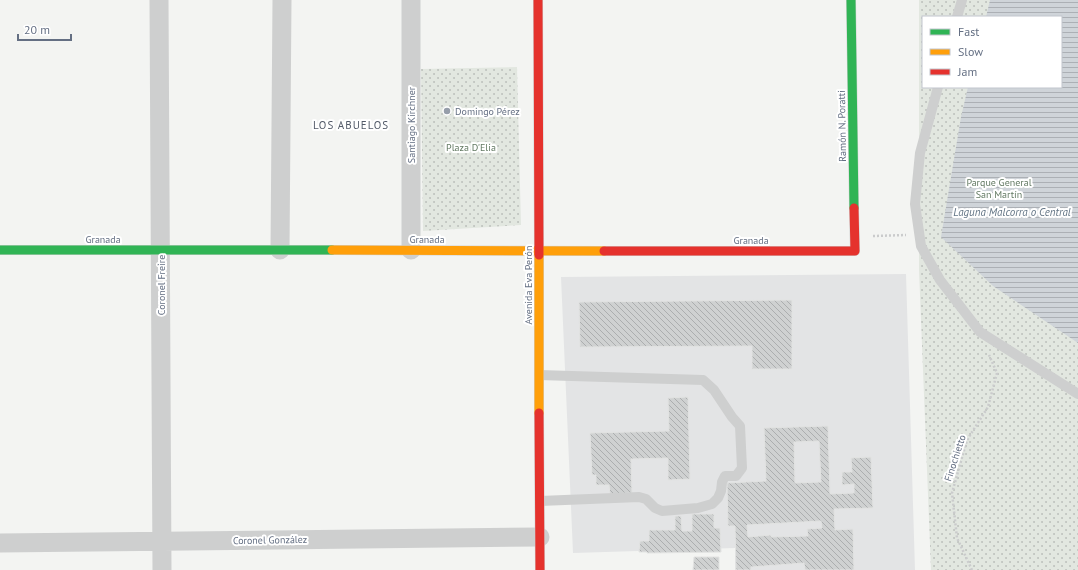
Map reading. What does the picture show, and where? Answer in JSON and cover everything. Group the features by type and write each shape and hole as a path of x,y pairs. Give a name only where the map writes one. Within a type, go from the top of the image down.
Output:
{"street":[{"name":"Coronel Freire","path":"160,0 162,570"},
{"path":"280,250 282,0"},
{"name":"Santiago Kirchner","path":"411,0 411,250"},
{"name":"Avenida Eva Perón","path":"538,0 540,570"},
{"name":"Ramón N. Poratti","path":"851,0 854,251"},
{"name":"Granada","path":"0,250 854,251"},
{"name":"Coronel González","path":"0,543 540,537"}],"lane":[{"path":"957,16 962,0"},
{"path":"938,88 920,153 915,204 921,246 940,280 980,332 1078,394"},
{"path":"539,375 703,380 714,390 732,417 740,426 742,468 736,476 725,476 718,498 712,504 698,508 662,511 655,508 646,499 639,497 540,501"}],"path":[{"path":"855,236 919,235"},
{"name":"Finochietto","path":"972,570 957,538 952,493 967,440 988,407 997,374 980,332"}],"shaded area":[{"path":"906,274 915,570 735,570 735,548 573,553 561,277"}],"green space":[{"name":"Parque General San Martín","path":"919,0 1078,0 1078,570 931,570 919,270"},
{"name":"Plaza D'Elia","path":"517,67 521,225 423,231 421,69"}],"water":[{"name":"Laguna Malcorra o Central","path":"990,0 1078,0 1078,343 993,286 941,237 961,117 968,88 1062,88 1062,16 986,16"}],"building":[{"path":"792,300 792,369 752,369 752,346 580,347 579,302"},
{"path":"688,397 690,479 668,480 668,458 631,459 632,493 610,494 609,485 596,485 596,475 592,475 590,433 669,431 668,398"},
{"path":"828,426 830,494 854,493 854,484 842,485 842,472 852,472 851,458 871,457 873,508 834,509 835,530 853,529 854,570 805,570 804,563 751,567 751,570 736,570 735,526 728,526 727,483 766,481 764,428","holes":["819,441 821,482 795,483 794,442","821,521 822,528 807,529 808,536 771,537 771,535 748,537 747,525"]},
{"path":"692,514 714,514 714,528 720,528 721,552 639,552 640,541 649,541 649,530 675,530 675,516 681,516 682,531 692,531"},
{"path":"694,557 719,557 719,570 693,570"}],"traffic: fast":[{"path":"851,0 854,208"},
{"path":"0,250 332,250"}],"traffic: slow":[{"path":"332,250 604,251"},
{"path":"539,255 539,413"}],"traffic: jam":[{"path":"538,0 539,255"},
{"path":"604,251 855,251 854,208"},
{"path":"539,413 540,570"}],"place":[{"name":"Domingo Pérez","path":"447,111"}],"district":[{"name":"LOS ABUELOS","path":"351,125"}]}
